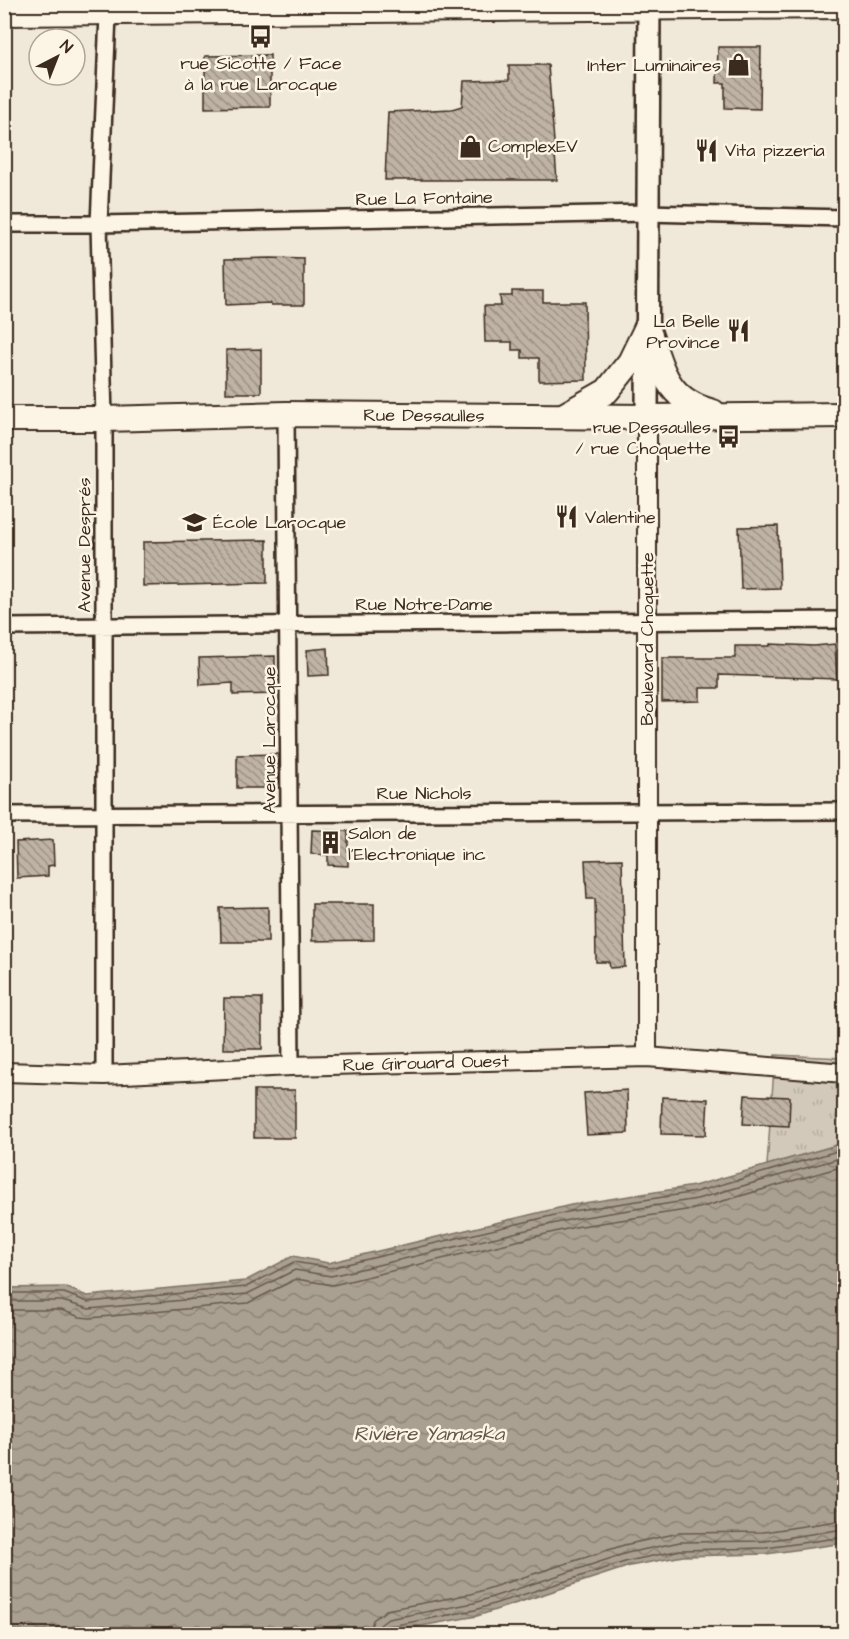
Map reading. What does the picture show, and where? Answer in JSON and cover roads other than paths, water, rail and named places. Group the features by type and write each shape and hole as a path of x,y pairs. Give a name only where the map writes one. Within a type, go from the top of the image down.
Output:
{"main road":[{"name":"Boulevard Choquette","path":"647,417 649,8"},
{"path":"647,327 668,382 675,393 704,410 728,416"},
{"path":"562,417 607,391 630,362 647,327"},
{"name":"Rue Dessaulles","path":"4,419 286,414 562,417 844,415"}],"street":[{"path":"4,16 108,15 251,9 844,9"},
{"name":"Avenue Després","path":"104,1075 104,419 99,224 108,15"},
{"name":"Rue La Fontaine","path":"4,224 647,213 844,218"},
{"name":"Avenue Larocque","path":"286,414 291,1066"},
{"name":"Boulevard Choquette","path":"647,417 647,1057"},
{"name":"Rue Notre-Dame","path":"4,627 844,620"},
{"name":"Rue Nichols","path":"4,815 844,811"},
{"name":"Rue Girouard Ouest","path":"4,1072 104,1075 291,1066 647,1057 844,1073"}],"water":[{"name":"Rivière Yamaska","path":"844,1143 844,1543 766,1554 683,1556 630,1566 477,1616 376,1634 5,1634 5,1288 65,1287 87,1296 245,1281 293,1256 328,1263 571,1205 694,1186"}],"place":[{"name":"rue Sicotte / Face à la rue Larocque","path":"261,37"},
{"name":"Inter Luminaires","path":"739,65"},
{"name":"ComplexEV","path":"470,146"},
{"name":"Vita pizzeria","path":"707,150"},
{"name":"La Belle Province","path":"738,331"},
{"name":"rue Dessaulles / rue Choquette","path":"729,437"},
{"name":"Valentine","path":"567,517"},
{"name":"École Larocque","path":"195,522"},
{"name":"Salon de l'Electronique inc","path":"330,843"}]}
